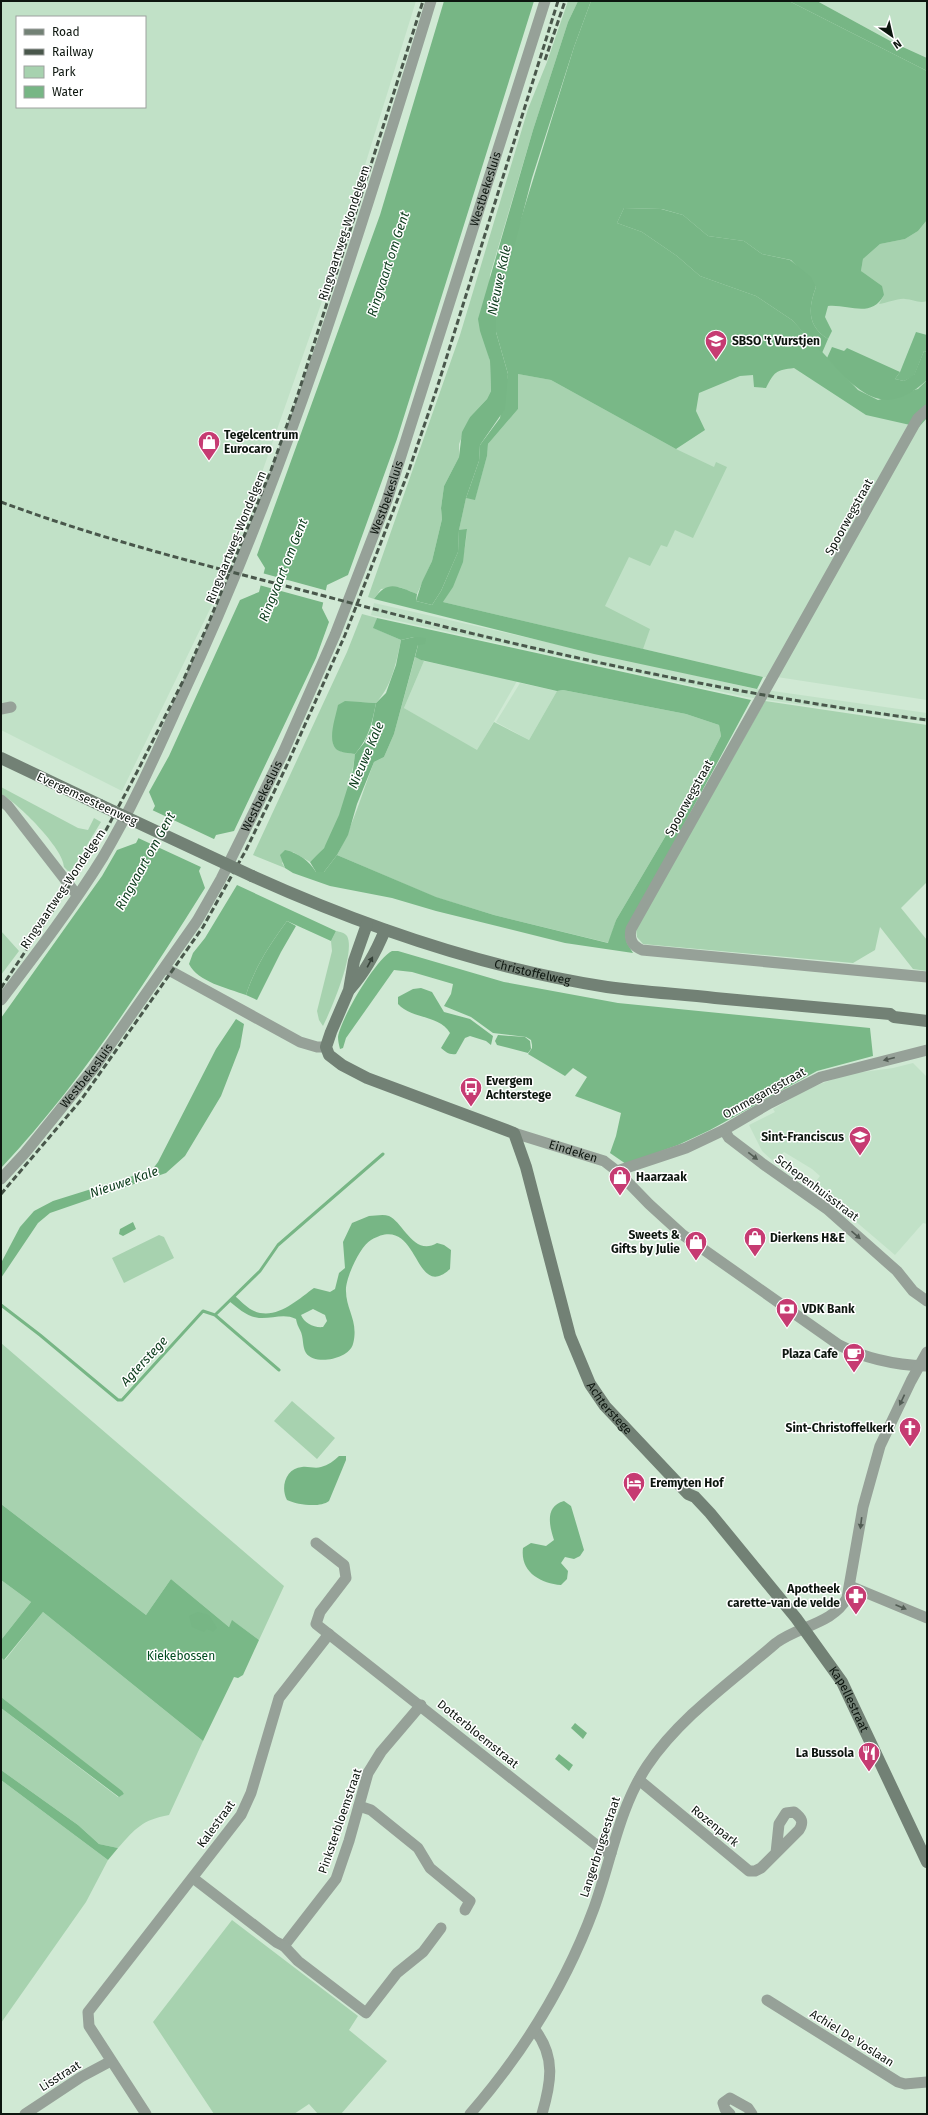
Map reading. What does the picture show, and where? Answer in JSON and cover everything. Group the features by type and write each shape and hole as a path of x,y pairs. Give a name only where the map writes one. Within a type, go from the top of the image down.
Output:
{"street":[{"name":"Ringvaartweg-Wondelgem","path":"1,1000 54,930 103,857 135,798 200,659 240,567 307,387 431,1"},
{"name":"Westbekesluis","path":"1,1179 25,1153 93,1069 197,921 221,879 283,753 335,635 387,500 545,1"},
{"name":"Spoorwegstraat","path":"927,410 918,418 840,559 729,753 631,929 630,935 633,945 642,950 927,977"},
{"name":"Evergemsesteenweg","path":"1,758 194,849"},
{"path":"1,800 8,806 77,895"},
{"name":"Christoffelweg","path":"194,849 310,902 367,924 492,963 608,987 890,1014 894,1017 927,1021"},
{"path":"165,968 300,1042 317,1048 326,1047 349,990 354,961 367,924"},
{"path":"349,990 365,972 385,930"},
{"name":"Christoffelweg","path":"890,1014 895,1011 927,1014"},
{"name":"Eindeken","path":"326,1047 335,1061 367,1078 514,1134 604,1161 618,1171 649,1204 683,1235 839,1345 879,1360 924,1366"},
{"name":"Ommegangstraat","path":"618,1171 686,1148 724,1130 770,1103 821,1077 927,1050"},
{"name":"Schepenhuisstraat","path":"724,1130 729,1138 757,1160 827,1210 907,1282 913,1290 927,1301"},
{"name":"Achterstege","path":"514,1134 526,1167 570,1336 590,1384 605,1406 688,1494 695,1497 710,1513 804,1628"},
{"name":"Langerbrugsestraat","path":"470,2114 492,2088 534,2030 572,1963 600,1890 629,1801 639,1780 660,1749 692,1716 776,1642 786,1635 822,1621 843,1606 850,1586 863,1506 880,1446 910,1382 924,1366 927,1352"},
{"path":"316,1543 344,1565 346,1578 320,1612 316,1624 329,1634"},
{"path":"850,1586 927,1618"},
{"name":"Kapellestraat","path":"804,1628 842,1682 927,1862"},
{"name":"Dotterbloemstraat","path":"329,1634 421,1705 604,1851 611,1853"},
{"name":"Kalestraat","path":"146,2114 90,2026 88,2012 241,1815 251,1793 279,1698 329,1634"},
{"name":"Pinksterbloemstraat","path":"284,1946 336,1879 371,1768 381,1752 421,1705"},
{"name":"Rozenpark","path":"639,1780 749,1871 755,1871 761,1868 776,1853"},
{"path":"359,1806 371,1810 418,1848 430,1868 470,1902 465,1910"},
{"path":"193,1878 276,1942 284,1946 298,1961 366,2013 397,1973 422,1952 441,1928"},
{"name":"Achiel De Voslaan","path":"767,2000 898,2082 905,2084 927,2082"},
{"path":"534,2030 545,2045 550,2063 549,2084 542,2114"},
{"name":"Lisstraat","path":"25,2114 81,2077 111,2061"},
{"path":"730,2114 725,2109 723,2103 730,2098 748,2108 752,2114"}],"shaded area":[{"path":"1,1 416,1 328,284 225,578 122,791 1,730"},
{"name":"SBSO 't Vurstjen","path":"591,1 789,1 927,71 927,700 777,677 763,677 443,602 466,498 500,418"},
{"path":"817,1 927,1 927,58 894,43"},
{"path":"374,603 751,688 927,713 927,722 746,697 371,615"},
{"path":"424,661 517,681 477,751 404,708"},
{"path":"520,683 557,691 529,740 496,722"},
{"name":"Sint-Franciscus","path":"913,1063 927,1077 927,1224 923,1223 895,1255 813,1185 820,1176 812,1169 784,1152 774,1162 762,1151 749,1125 775,1112 773,1109 806,1090 823,1083 848,1074 893,1068"}],"green space":[{"path":"568,1 578,1 568,22 533,130 490,275 486,346 490,361 491,391 487,399 470,417 459,444 459,457 444,486 441,508 442,519 432,561 417,594 399,587 381,589 374,599 368,597 460,335 528,109 547,62"},
{"path":"591,1 789,1 927,71 927,220 918,231 905,239 880,244 863,259 861,271 882,286 884,295 873,307 859,309 828,306 825,317 832,331 828,339 816,328 811,316 813,295 816,287 791,260 762,254 744,241 708,236 683,215 662,209 624,208 617,223 642,232 677,256 700,276 756,296 792,320 858,390 878,400 918,389 927,380 927,418 919,427 866,415 794,368 776,373 771,378 766,388 754,387 753,375 740,376 699,393 696,411 705,430 676,449 551,380 518,374 518,409 488,444 487,456 475,500 466,498 479,461 480,445 500,418 508,374 496,332 496,317 515,238 574,47"},
{"path":"927,220 927,301 921,302 902,299 879,304 884,295 861,271 863,259 880,244 905,239 918,231"},
{"path":"916,332 927,335 927,352 924,351 914,376 904,381 895,379 900,372"},
{"path":"518,374 551,380 676,449 714,467 716,462 727,467 693,538 675,530 667,547 661,545 650,566 629,557 605,606 650,629 643,649 443,602 457,576 465,549 467,530 459,530 466,498 475,499 487,456 488,444 518,409"},
{"path":"467,529 463,562 453,587 443,602 763,677 757,689 594,654 374,599 384,589 394,586 417,594 416,601 432,605 441,591 458,552 459,530"},
{"path":"362,614 377,618 374,628 401,640 395,666 390,682 376,703 362,702 333,743 339,750 355,754 344,803 334,830 321,851 310,862 293,852 282,863 285,868 253,855 347,652"},
{"path":"377,618 751,700 625,934 627,943 633,953 565,943 436,911 392,898 330,886 293,873 285,868 280,855 285,850 295,853 303,858 316,872 324,872 337,855 436,897 494,915 608,943 616,920 698,781 721,736 719,725 686,714 563,690 557,691 421,660 415,657 418,645 414,637 401,640 373,628"},
{"path":"415,657 424,661 404,708 477,750 494,722 529,740 557,691 563,690 686,714 719,725 721,736 698,781 616,920 609,943 494,915 435,897 337,855 353,821 374,762 384,757 394,734"},
{"path":"345,701 376,703 367,736 355,754 342,752 336,749 332,740 338,705"},
{"path":"765,701 927,725 927,882 901,908 927,940 927,971 913,969 880,927 875,950 853,963 643,944 637,937 636,929"},
{"path":"1,787 78,828 88,830 94,818 101,822 70,873 64,867 57,849 49,838 28,816 1,794"},
{"path":"237,885 336,931 331,941 287,921 264,956 246,995 206,980 193,970 189,964 193,953 205,938"},
{"path":"1,931 19,951 1,975"},
{"path":"336,931 347,936 349,944 348,955 341,981 323,1026 319,1020 317,1011 332,951 331,941"},
{"path":"392,951 398,951 504,982 618,1003 870,1028 873,1056 817,1071 710,1130 678,1145 626,1164 610,1153 616,1136 621,1113 575,1096 587,1077 573,1068 565,1076 528,1054 532,1048 532,1045 531,1040 526,1037 493,1033 471,1017 444,1006 451,994 453,984 412,972 394,970 346,1038 343,1048 340,1049 338,1037 345,1017 368,977 385,956"},
{"path":"159,1235 164,1237 174,1258 124,1283 112,1258"},
{"path":"1,1343 284,1586 259,1640 233,1621 229,1627 171,1579 146,1615 1,1504"},
{"path":"292,1401 335,1438 317,1459 274,1421"},
{"name":"Kiekebossen","path":"1,1504 146,1615 171,1579 229,1627 232,1620 259,1640 243,1675 238,1678 234,1677 203,1741 43,1612 4,1660 1,1657 1,1640 31,1602 1,1580"},
{"path":"1,1580 31,1602 1,1640"},
{"path":"43,1612 203,1741 169,1815 146,1822 135,1830 118,1848 99,1844 78,1825 1,1770 1,1708 118,1797 124,1794 1,1697 1,1657 5,1660"},
{"path":"1,1697 124,1794 119,1797 1,1708"},
{"path":"1,1770 78,1825 99,1844 118,1848 108,1860 1,1780"},
{"path":"1,1780 108,1860 86,1902 1,2023"},
{"path":"232,1920 358,2016 349,2030 387,2061 341,2114 318,2114 309,2104 294,2114 214,2114 153,2022"}],"water":[{"name":"Ringvaart om Gent","path":"444,1 534,1 397,439 348,575 327,585 322,608 329,622 316,658 234,831 216,835 199,871 205,888 110,1033 58,1102 1,1168 1,1018 102,876 117,850 136,843 155,806 149,792 169,756 240,600 259,592 265,568 257,555 380,215"},
{"name":"Nieuwe Kale","path":"578,1 591,1 574,47 532,178 496,317 496,332 508,374 505,409 480,445 479,461 466,498 459,530 458,552 441,591 432,605 416,601 422,582 432,561 442,519 441,508 444,486 459,457 462,432 470,417 487,399 491,391 490,361 480,331 478,319 533,130 568,22"},
{"path":"789,1 817,1 894,43 927,58 927,71"},
{"path":"624,208 661,209 683,215 708,236 744,241 762,254 790,260 811,277 816,287 813,295 811,316 816,328 828,339 822,353 792,320 756,296 700,276 677,256 642,232 617,223"},
{"path":"832,347 844,351 847,348 900,372 895,379 904,381 914,375 924,351 927,352 927,380 912,392 898,398 885,400 872,397 850,381 827,358"},
{"name":"Nieuwe Kale","path":"414,637 426,638 425,644 418,645 394,734 384,757 374,762 357,804 348,835 337,855 324,872 316,872 310,862 324,848 339,815 353,770 355,754 364,743 371,728 376,703 386,693 396,665 401,640"},
{"path":"287,921 296,926 257,1000 246,995 264,956"},
{"path":"421,988 432,992 444,1012 470,1019 493,1036 491,1045 486,1041 470,1036 465,1038 456,1054 449,1054 441,1048 450,1033 445,1027 433,1020 410,1012 398,1004 398,997 413,989"},
{"name":"Nieuwe Kale","path":"236,1019 244,1024 240,1047 221,1096 185,1156 166,1173 50,1213 38,1223 1,1278 1,1263 20,1227 34,1211 53,1201 152,1170 158,1162 216,1049"},
{"path":"498,1035 525,1037 530,1041 531,1049 528,1053 497,1045 495,1041"},
{"path":"369,1216 389,1216 394,1219 415,1242 422,1246 429,1246 437,1243 444,1245 451,1250 450,1269 438,1276 429,1275 408,1245 399,1237 387,1234 367,1243 354,1263 346,1286 348,1304 354,1329 353,1344 345,1354 331,1359 317,1359 310,1357 306,1353 296,1319 287,1316 259,1318 251,1316 243,1312 229,1301 235,1296 252,1310 261,1313 269,1313 285,1308 314,1288 330,1292 335,1289 339,1273 345,1268 343,1242 352,1223","holes":["313,1309 325,1315 327,1321 323,1327 313,1326 307,1323 301,1315"]},
{"path":"133,1222 136,1229 123,1236 119,1234 120,1229"},
{"path":"339,1456 346,1456 346,1460 329,1501 309,1505 287,1500 284,1484 288,1474 296,1468 321,1467 331,1463"},
{"path":"564,1501 571,1506 584,1550 580,1556 574,1559 565,1557 561,1563 568,1571 567,1579 561,1585 546,1582 533,1575 525,1564 523,1548 531,1543 546,1546 554,1540 550,1522 551,1512 558,1503"},
{"path":"198,1612 209,1615 217,1628 213,1632 207,1629 204,1632 192,1627 189,1616"},
{"path":"575,1723 587,1733 583,1739 571,1728"},
{"path":"559,1754 573,1765 569,1771 555,1759"}],"pier":[{"path":"262,573 328,591 325,603 259,585"},
{"path":"150,809 216,840 203,868 136,837"}],"waterway":[{"path":"215,1315 260,1271 278,1245 383,1154"},
{"name":"Agterstege","path":"1,1305 40,1335 118,1400 122,1400 203,1311 215,1315 279,1370"}],"railway":[{"path":"1,988 106,830 183,681 209,622 271,470 298,394 423,1"},
{"path":"1,1194 81,1100 203,927 246,850 287,765 345,635 409,470 437,388 558,1"},
{"path":"545,60 565,1"},
{"path":"1,502 39,516 195,562 465,632 618,667 695,682 849,709 927,720"}],"place":[{"name":"SBSO 't Vurstjen","path":"716,360"},
{"name":"Tegelcentrum Eurocaro","path":"209,462"},
{"name":"Evergem Achterstege","path":"471,1108"},
{"name":"Sint-Franciscus","path":"860,1156"},
{"name":"Haarzaak","path":"620,1196"},
{"name":"Dierkens H&E","path":"755,1258"},
{"name":"Sweets & Gifts by Julie","path":"696,1262"},
{"name":"VDK Bank","path":"787,1328"},
{"name":"Plaza Cafe","path":"854,1374"},
{"name":"Sint-Christoffelkerk","path":"910,1448"},
{"name":"Eremyten Hof","path":"634,1502"},
{"name":"Apotheek carette-van de velde","path":"856,1616"},
{"name":"La Bussola","path":"869,1772"}]}
